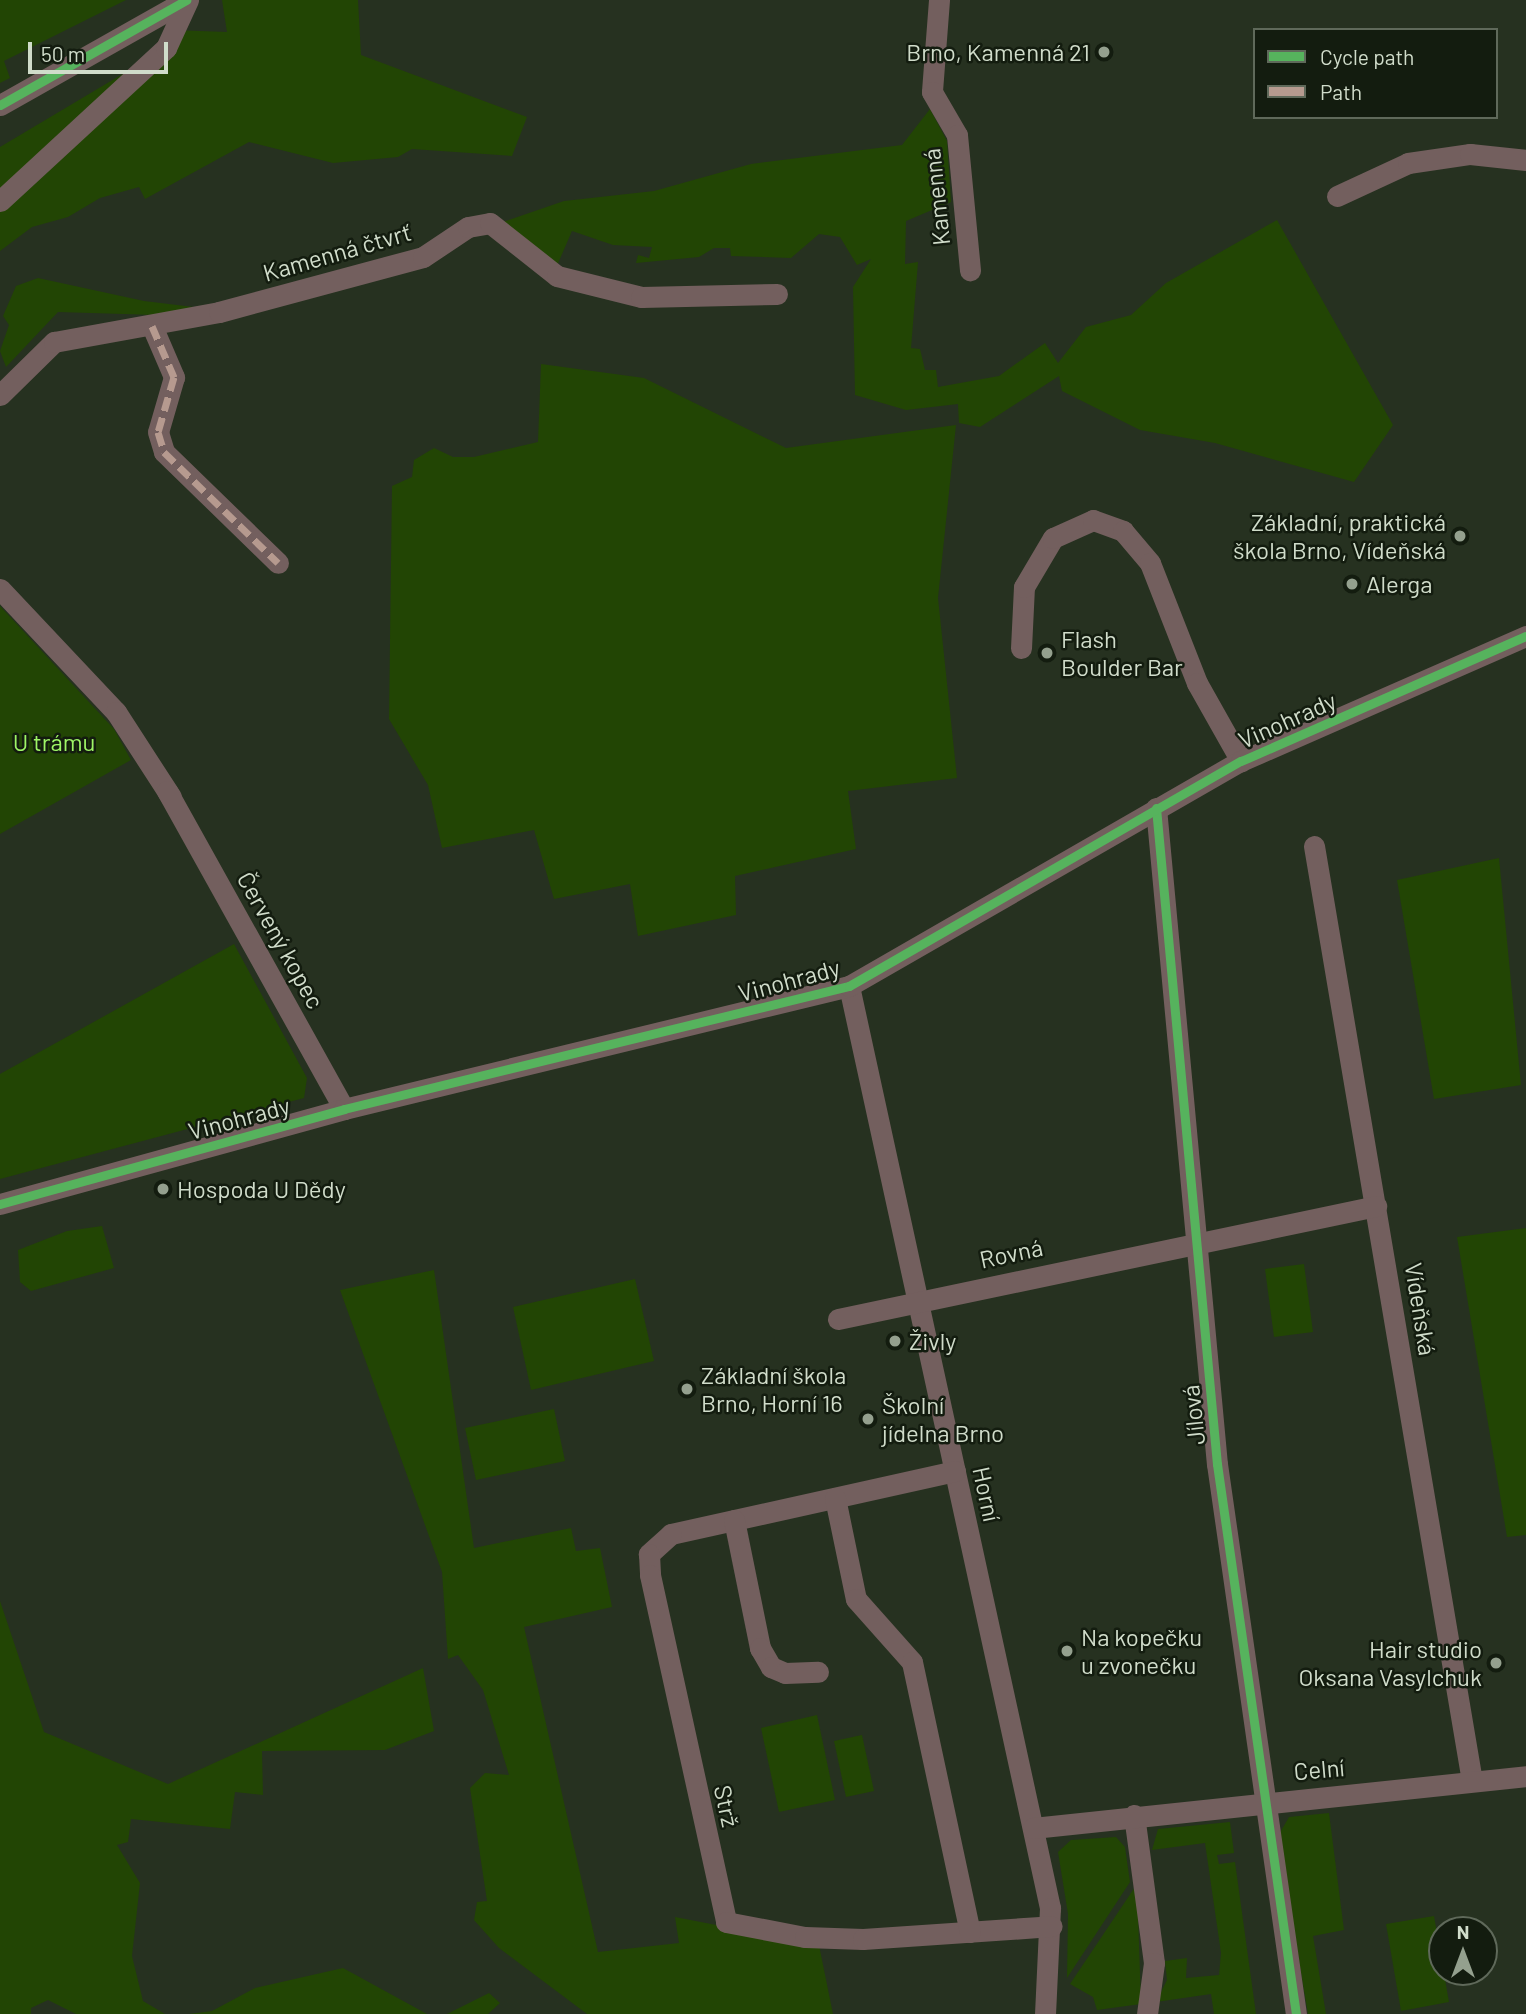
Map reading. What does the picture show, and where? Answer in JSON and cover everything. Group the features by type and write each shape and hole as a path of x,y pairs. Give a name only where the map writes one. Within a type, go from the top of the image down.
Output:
{"street":[{"path":"0,105 187,0"},
{"path":"0,201 166,48 187,0"},
{"name":"Kamenná","path":"939,0 932,92 957,135 970,270"},
{"path":"1337,196 1408,163 1470,154 1526,160"},
{"name":"Kamenná čtvrť","path":"152,326 219,312 423,257 468,227 490,223 557,276 641,298 777,294"},
{"path":"0,395 54,342 152,326 174,377 158,432 164,452 278,563"},
{"path":"1021,648 1024,587 1053,538 1093,520 1123,531 1150,563 1197,683 1241,761"},
{"name":"Červený kopec","path":"0,589 116,712 169,794 344,1109"},
{"name":"Vinohrady","path":"0,1204 344,1109 849,986 1241,761 1526,635"},
{"name":"Jílová","path":"1156,808 1220,1487 1296,2014"},
{"name":"Vídeňská","path":"1314,846 1472,1781"},
{"name":"Horní","path":"849,986 1033,1828 1052,1926 1045,2014"},
{"path":"1196,1241 1376,1206"},
{"name":"Rovná","path":"838,1319 1196,1241"},
{"name":"Strž","path":"955,1471 671,1534 649,1554 726,1922 805,1937 970,1932 1052,1926"},
{"path":"835,1498 856,1599 912,1662 970,1932"},
{"path":"734,1520 765,1658 785,1673 818,1672"},
{"name":"Celní","path":"1033,1828 1264,1800 1526,1776"},
{"path":"1134,1815 1154,1963 1147,2014"}],"green space":[{"path":"0,0 126,0 4,61 10,78 0,83"},
{"path":"222,0 358,0 361,55 527,117 512,156 412,149 398,157 333,163 249,142 145,199 139,187 100,198 68,217 32,227 0,251 0,147 136,66 172,30 227,32"},
{"path":"930,109 947,141 951,202 906,221 905,264 918,262 911,348 920,349 925,370 936,370 938,387 999,376 1045,343 1058,363 1086,327 1131,315 1166,283 1277,220 1393,425 1354,482 1215,443 1140,430 1062,391 1059,376 980,427 959,423 958,404 906,410 855,395 853,287 871,259 857,265 840,237 819,234 791,258 731,256 730,248 714,248 699,257 636,263 638,255 649,258 652,247 613,245 572,231 556,268 503,222 564,201 654,191 751,164 902,145"},
{"path":"38,278 144,301 202,308 156,315 58,312 6,367 0,351 9,325 3,316 16,286"},
{"path":"541,364 644,378 786,448 956,425 938,598 957,778 848,791 856,849 735,876 736,915 638,936 630,884 554,899 534,830 442,848 428,785 389,719 392,486 412,477 414,460 434,448 453,457 474,457 538,442"},
{"name":"U trámu","path":"0,606 114,729 131,760 0,834"},
{"path":"1499,858 1521,1085 1434,1099 1397,880"},
{"path":"234,944 307,1078 304,1098 0,1179 0,1074"},
{"path":"102,1226 114,1268 31,1291 20,1282 18,1250 67,1231"},
{"path":"1526,1228 1526,1535 1507,1537 1457,1237"},
{"path":"1304,1264 1313,1332 1274,1337 1265,1269"},
{"path":"434,1270 474,1548 571,1528 576,1551 600,1548 612,1607 524,1627 598,1952 679,1943 675,1917 819,1945 833,2014 587,2014 499,1948 474,1920 477,1902 487,1901 470,1788 485,1773 509,1775 483,1690 458,1655 448,1659 442,1572 340,1290"},
{"path":"635,1279 654,1361 531,1390 513,1307"},
{"path":"554,1409 565,1461 476,1480 465,1428"},
{"path":"0,1601 44,1732 168,1784 423,1668 434,1731 385,1750 262,1751 263,1795 235,1792 230,1829 131,1819 128,1842 117,1845 140,1883 132,1956 143,2001 165,2014 76,2014 48,2000 31,2008 31,2014 0,2014"},
{"path":"817,1715 835,1800 779,1812 761,1728"},
{"path":"862,1735 874,1791 846,1797 834,1741"},
{"path":"1329,1813 1344,1930 1313,1936 1326,2014 1308,2014 1278,1836 1289,1817"},
{"path":"1230,1822 1234,1853 1217,1855 1219,1864 1235,1862 1256,2014 1214,2014 1211,1994 1156,2002 1167,1980 1165,1961 1187,1958 1186,1978 1219,1975 1221,1953 1205,1843 1152,1850 1158,1829"},
{"path":"1116,1837 1125,1847 1130,1882 1067,1978 1068,1914 1058,1852 1071,1840"},
{"path":"1137,1884 1141,2004 1097,2010 1093,1997 1070,1984"},
{"path":"1428,1917 1428,1986 1446,1986 1449,2002 1401,2011 1386,1924"},
{"path":"343,1968 427,2014 189,2014 212,2011 255,1988"},
{"path":"489,1993 500,2003 488,2014 447,2014"}],"marked path":[{"path":"152,326 174,377 158,432 164,452 278,563"}],"cycle path":[{"path":"0,105 186,0"},
{"path":"0,1204 344,1109 849,986 1241,761 1526,636"},
{"path":"1156,808 1217,1464 1296,2014"}],"place":[{"name":"Brno, Kamenná 21","path":"1104,52"},
{"name":"Základní, praktická škola Brno, Vídeňská","path":"1460,536"},
{"name":"Alerga","path":"1352,584"},
{"name":"Flash Boulder Bar","path":"1047,653"},
{"name":"Hospoda U Dědy","path":"163,1189"},
{"name":"Živly","path":"895,1341"},
{"name":"Základní škola Brno, Horní 16","path":"687,1389"},
{"name":"Školní jídelna Brno","path":"868,1419"},
{"name":"Na kopečku u zvonečku","path":"1067,1651"},
{"name":"Hair studio Oksana Vasylchuk","path":"1496,1663"}]}
